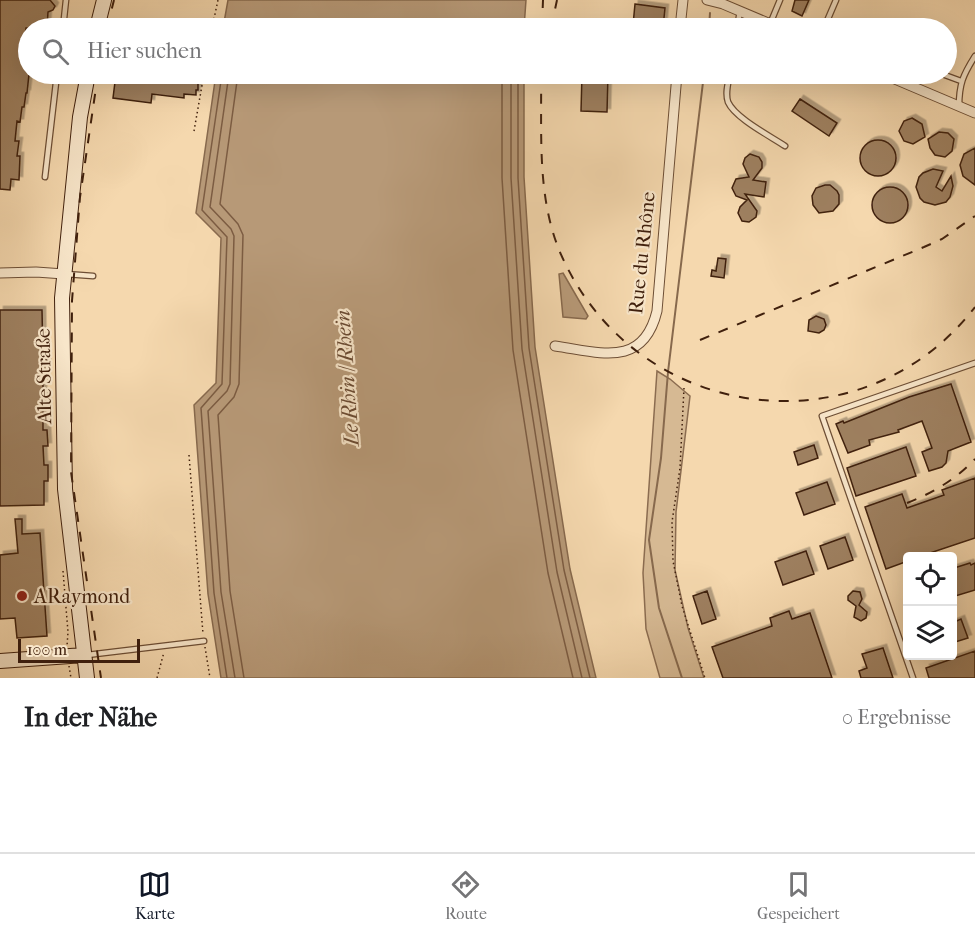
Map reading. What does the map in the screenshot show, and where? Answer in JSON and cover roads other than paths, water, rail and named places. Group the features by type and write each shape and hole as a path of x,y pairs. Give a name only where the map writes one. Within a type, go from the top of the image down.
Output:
{"street":[{"path":"100,18 104,0"},
{"path":"681,18 682,0"},
{"path":"707,0 735,6 758,18"},
{"name":"Alte Straße","path":"86,84 80,117 62,298 65,489 87,678"},
{"name":"Rue du Rhône","path":"555,346 612,353 626,352 642,341 654,323 657,311 675,84"},
{"path":"906,84 975,113"},
{"path":"0,273 64,274"},
{"path":"0,661 84,655"}],"lane":[{"path":"64,18 66,0"},
{"path":"772,18 780,0"},
{"path":"828,18 836,0"},
{"path":"959,107 961,81 975,56"},
{"path":"957,80 961,81"},
{"path":"45,177 56,84"},
{"path":"728,84 726,94 729,103 737,113 785,146"},
{"path":"64,274 93,276"},
{"path":"913,678 822,416 975,363"},
{"path":"84,655 204,641"}],"water":[{"path":"228,0 526,0 525,18 225,18"},
{"name":"Le Rhin / Rhein","path":"215,84 524,84 524,177 535,347 570,569 596,678 221,678 208,594 194,405 216,383 221,238 196,213"},
{"path":"563,273 588,316 586,319 563,317 559,274"}],"waterway":[{"path":"710,13 710,18"},
{"path":"682,678 659,608 649,540 661,458 668,372 703,84"}],"railway":[{"path":"110,18 114,0"},
{"path":"542,18 543,0"},
{"path":"553,18 557,0"},
{"path":"97,84 80,197 72,301 71,472 101,678"},
{"path":"541,84 541,145 545,193 555,239 564,261 600,316 646,358 699,386 757,400 817,399 875,384 929,353 975,307"},
{"path":"700,340 942,239 975,216"},
{"path":"907,503 944,485 975,459"}],"place":[{"name":"ARaymond","path":"22,596"}]}
